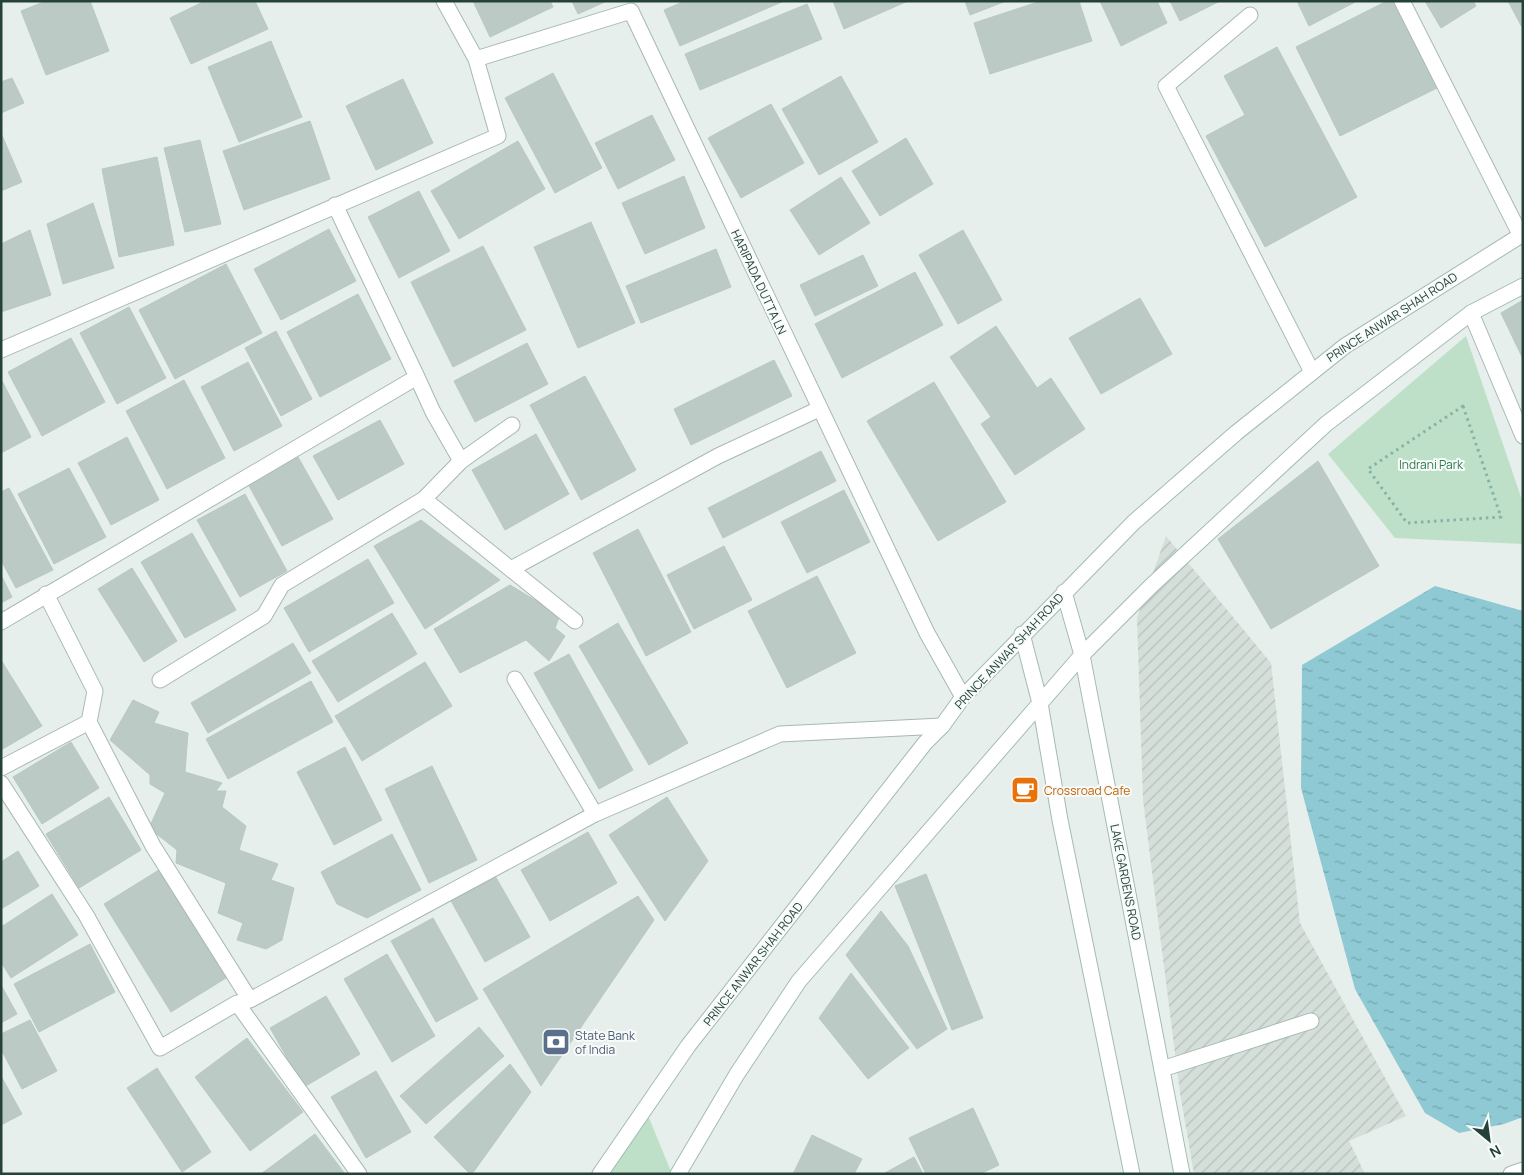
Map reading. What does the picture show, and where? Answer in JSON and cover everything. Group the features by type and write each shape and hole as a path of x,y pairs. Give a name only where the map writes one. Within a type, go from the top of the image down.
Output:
{"street":[{"path":"1,350 498,136 476,59 444,1"},
{"path":"1402,1 1522,235"},
{"name":"HARIPADA DUTTA LN","path":"476,59 631,11 927,633 963,697"},
{"path":"1250,15 1166,86 1312,372"},
{"path":"335,206 433,412 460,461"},
{"name":"PRINCE ANWAR SHAH ROAD","path":"600,1174 688,1046 925,743 942,726 963,697 1022,634 1141,516 1236,432 1344,346 1522,235"},
{"path":"680,1173 737,1074 799,981 1082,655 1151,586 1326,424 1471,313 1523,286"},
{"path":"1471,313 1523,436"},
{"path":"1,622 417,377"},
{"path":"511,569 718,456 819,409"},
{"path":"160,680 264,616 282,585 424,499 460,461 512,425"},
{"path":"424,499 575,621"},
{"name":"LAKE GARDENS ROAD","path":"1064,592 1082,655 1182,1174"},
{"path":"46,594 95,691 89,722 153,846 243,1001 359,1174"},
{"path":"1022,634 1040,703 1060,820 1132,1174"},
{"path":"514,679 595,814"},
{"path":"1,768 89,722"},
{"path":"1,783 86,915 160,1048 243,1001 595,814 780,734 942,726"},
{"path":"1162,1069 1312,1021"},
{"path":"1511,1174 1523,1170"}],"path":[{"path":"1463,406 1501,517 1407,523 1368,469 1463,406"}],"shaded area":[{"path":"1166,536 1271,663 1300,923 1406,1116 1349,1141 1365,1174 1194,1174 1180,1093 1143,800 1137,618"}],"green space":[{"name":"Indrani Park","path":"1466,336 1523,503 1523,544 1395,538 1328,454"},
{"path":"645,1108 672,1174 590,1174"}],"water":[{"path":"1435,586 1523,611 1523,1117 1504,1124 1459,1133 1425,1113 1355,989 1301,788 1302,665"}],"building":[{"path":"46,1 90,1 109,51 46,75 21,11"},
{"path":"205,1 255,1 268,29 191,64 170,18"},
{"path":"473,1 550,1 553,7 490,37"},
{"path":"572,1 607,1 578,14"},
{"path":"685,1 784,1 680,46 664,10"},
{"path":"833,1 908,1 844,29"},
{"path":"965,1 1006,1 970,15"},
{"path":"1041,1 1079,1 1092,41 990,74 974,23"},
{"path":"1100,1 1157,1 1167,23 1121,46"},
{"path":"1170,1 1220,1 1180,21"},
{"path":"1297,1 1357,1 1309,26"},
{"path":"1387,1 1393,1 1437,88 1340,136 1296,47"},
{"path":"1425,1 1473,1 1476,6 1441,28"},
{"path":"1508,1 1523,1 1523,29"},
{"path":"807,4 822,39 700,90 685,54"},
{"path":"271,41 302,117 239,142 208,67"},
{"path":"1277,47 1357,197 1265,247 1206,136 1245,115 1224,76"},
{"path":"553,73 602,168 555,193 505,98"},
{"path":"841,76 878,142 819,175 782,109"},
{"path":"12,78 24,103 1,113 1,82"},
{"path":"403,79 433,143 376,170 346,106"},
{"path":"771,104 804,163 741,198 708,138"},
{"path":"652,115 675,160 618,189 595,143"},
{"path":"310,121 330,179 244,210 223,151"},
{"path":"1,133 22,182 1,191"},
{"path":"906,138 933,184 880,216 852,171"},
{"path":"200,140 221,224 185,232 164,148"},
{"path":"518,141 545,189 459,239 431,191"},
{"path":"157,157 174,245 119,257 102,169"},
{"path":"684,176 705,228 645,254 622,203"},
{"path":"841,177 870,223 819,255 790,210"},
{"path":"419,191 450,251 399,278 368,217"},
{"path":"93,203 114,268 63,284 47,224"},
{"path":"591,222 635,323 578,348 534,247"},
{"path":"329,229 356,281 281,320 254,269"},
{"path":"30,230 51,295 1,312 1,244"},
{"path":"963,230 1002,300 958,324 919,255"},
{"path":"483,246 526,330 453,367 411,282"},
{"path":"716,249 731,287 641,323 626,286"},
{"path":"863,255 878,286 815,316 800,285"},
{"path":"226,264 262,333 175,379 139,310"},
{"path":"915,272 943,325 842,378 815,324"},
{"path":"358,294 391,359 320,397 287,332"},
{"path":"1140,298 1172,354 1101,394 1069,338"},
{"path":"1523,300 1523,359 1501,313"},
{"path":"129,307 166,378 117,404 80,333"},
{"path":"996,326 1037,388 1051,378 1085,429 1015,475 981,424 991,417 950,357"},
{"path":"276,331 312,399 281,416 245,348"},
{"path":"71,338 105,402 42,436 8,372"},
{"path":"527,343 548,384 475,422 454,381"},
{"path":"774,360 792,396 691,445 674,409"},
{"path":"248,362 282,426 234,451 201,387"},
{"path":"585,376 636,470 581,500 530,405"},
{"path":"1,379 31,437 1,453"},
{"path":"184,380 225,458 167,489 126,411"},
{"path":"934,382 1006,502 938,541 867,421"},
{"path":"380,420 404,464 338,500 313,456"},
{"path":"536,434 569,494 505,530 472,470"},
{"path":"127,437 159,500 111,525 78,463"},
{"path":"821,451 836,481 723,538 708,508"},
{"path":"298,457 333,519 282,546 248,484"},
{"path":"1318,461 1379,566 1271,629 1218,539"},
{"path":"69,468 106,537 54,564 18,494"},
{"path":"9,488 53,570 16,588 1,560 1,492"},
{"path":"844,490 870,542 807,573 781,522"},
{"path":"245,494 287,571 240,597 197,520"},
{"path":"421,520 500,580 425,629 374,546"},
{"path":"638,529 691,632 646,656 593,553"},
{"path":"192,533 236,610 185,638 141,562"},
{"path":"724,546 752,600 694,629 667,575"},
{"path":"368,559 394,603 309,652 284,608"},
{"path":"132,568 177,641 144,662 98,589"},
{"path":"1,575 12,597 1,603"},
{"path":"817,576 856,653 787,688 748,611"},
{"path":"510,585 560,615 555,628 565,636 549,661 526,640 460,673 434,629"},
{"path":"392,613 417,654 338,702 312,661"},
{"path":"618,623 688,743 649,765 579,646"},
{"path":"293,643 311,673 208,733 191,703"},
{"path":"569,654 633,770 599,789 534,673"},
{"path":"1,660 42,726 1,750"},
{"path":"425,662 452,706 362,761 335,716"},
{"path":"311,681 333,722 228,779 206,739"},
{"path":"133,700 159,712 154,723 188,733 185,772 222,783 216,791 226,791 222,807 246,826 239,850 278,864 271,880 294,888 282,940 266,949 237,940 243,923 218,913 226,883 176,863 177,850 149,828 165,793 150,784 150,775 110,740"},
{"path":"71,742 99,788 42,824 13,777"},
{"path":"345,747 382,820 334,845 297,772"},
{"path":"432,766 477,860 429,883 385,789"},
{"path":"109,797 141,850 79,888 46,834"},
{"path":"667,797 708,861 665,921 609,835"},
{"path":"588,832 617,883 550,921 521,870"},
{"path":"392,834 421,890 367,918 337,904 321,872"},
{"path":"18,851 39,886 1,909 1,862"},
{"path":"159,870 226,978 171,1012 104,904"},
{"path":"494,874 530,937 485,962 450,899"},
{"path":"926,874 983,1018 952,1030 895,886"},
{"path":"52,894 78,935 11,978 1,962 1,927"},
{"path":"638,896 654,920 541,1086 483,989"},
{"path":"881,911 908,946 947,1029 917,1049 846,955"},
{"path":"433,918 478,999 436,1022 391,941"},
{"path":"90,944 115,992 39,1032 14,984"},
{"path":"387,954 435,1036 392,1062 344,979"},
{"path":"851,973 909,1048 868,1079 819,1018"},
{"path":"1,985 17,1014 1,1023"},
{"path":"326,996 360,1054 304,1087 270,1028"},
{"path":"30,1020 57,1071 22,1089 1,1049 1,1034"},
{"path":"479,1027 504,1056 426,1124 400,1096"},
{"path":"247,1038 303,1112 250,1151 195,1077"},
{"path":"510,1064 531,1092 472,1174 470,1174 434,1137"},
{"path":"157,1068 211,1152 182,1172 127,1088"},
{"path":"376,1071 411,1132 366,1158 331,1097"},
{"path":"1,1076 22,1114 1,1125"},
{"path":"973,1108 999,1165 980,1174 965,1174 964,1172 960,1174 926,1174 909,1138"},
{"path":"315,1134 345,1174 261,1174"},
{"path":"812,1135 862,1159 854,1174 793,1174"},
{"path":"914,1157 923,1174 883,1174"}],"place":[{"name":"Crossroad Cafe","path":"1025,790"},
{"name":"State Bank of India","path":"556,1042"}]}
